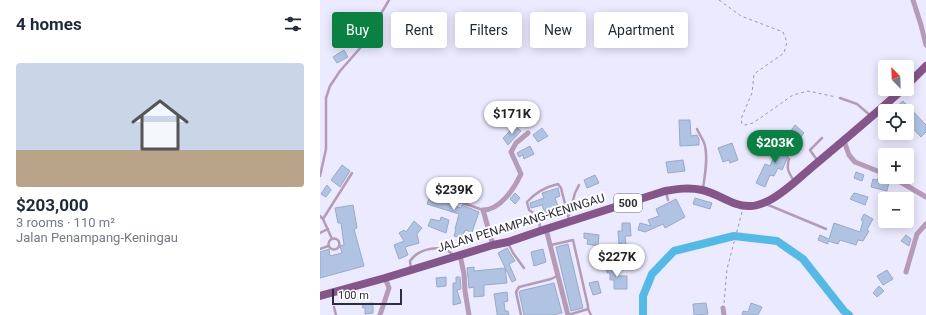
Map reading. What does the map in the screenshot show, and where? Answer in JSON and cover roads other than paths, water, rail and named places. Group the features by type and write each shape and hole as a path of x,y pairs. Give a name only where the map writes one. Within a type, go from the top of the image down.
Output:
{"main road":[{"path":"914,78 926,66"},
{"name":"JALAN PENAMPANG-KENINGAU","path":"321,294 385,278 493,245 508,242 569,219 666,191 682,188 703,190 744,206 764,203 771,200 819,162 895,96"}],"street":[{"path":"913,0 926,45"},
{"path":"493,245 483,210 495,208 517,181 520,174 511,152 516,143 528,133"},
{"path":"844,141 849,155 855,162 878,171"},
{"path":"904,184 926,197"},
{"path":"906,272 915,239 919,231 926,224"},
{"path":"543,230 550,245 568,315"},
{"path":"457,256 464,274 469,315"},
{"path":"380,315 389,288 385,278"},
{"path":"723,308 724,315"}],"lane":[{"path":"320,176 326,149 326,98 330,86 340,71 362,46 389,0"},
{"path":"840,98 857,104 871,117"},
{"path":"697,129 706,148 706,172 703,190"},
{"path":"819,162 810,150 822,138"},
{"path":"789,159 787,166 788,171 794,182"},
{"path":"323,219 352,173"},
{"path":"543,230 537,214 529,210 527,205 527,202 542,188 558,184 561,188 569,219"},
{"path":"569,219 575,193 579,185"},
{"path":"666,191 668,200"},
{"path":"448,201 454,203 460,202 483,210"},
{"path":"764,203 826,229"},
{"path":"320,216 323,219 332,239"},
{"path":"320,233 328,229"},
{"path":"320,249 328,246 330,248 334,248 339,245 339,240 332,239"},
{"path":"328,246 328,242 332,239"},
{"path":"550,245 573,240 588,309 591,315"},
{"path":"508,242 524,268"},
{"path":"411,269 410,261 413,256 429,249 447,250 457,256"},
{"path":"521,315 516,292 519,287 558,276"},
{"path":"334,307 336,315"},
{"path":"568,315 588,309"}],"waterway":[{"path":"643,315 643,296 652,274 674,251 734,236 777,241 803,259 844,311 849,315"}]}
